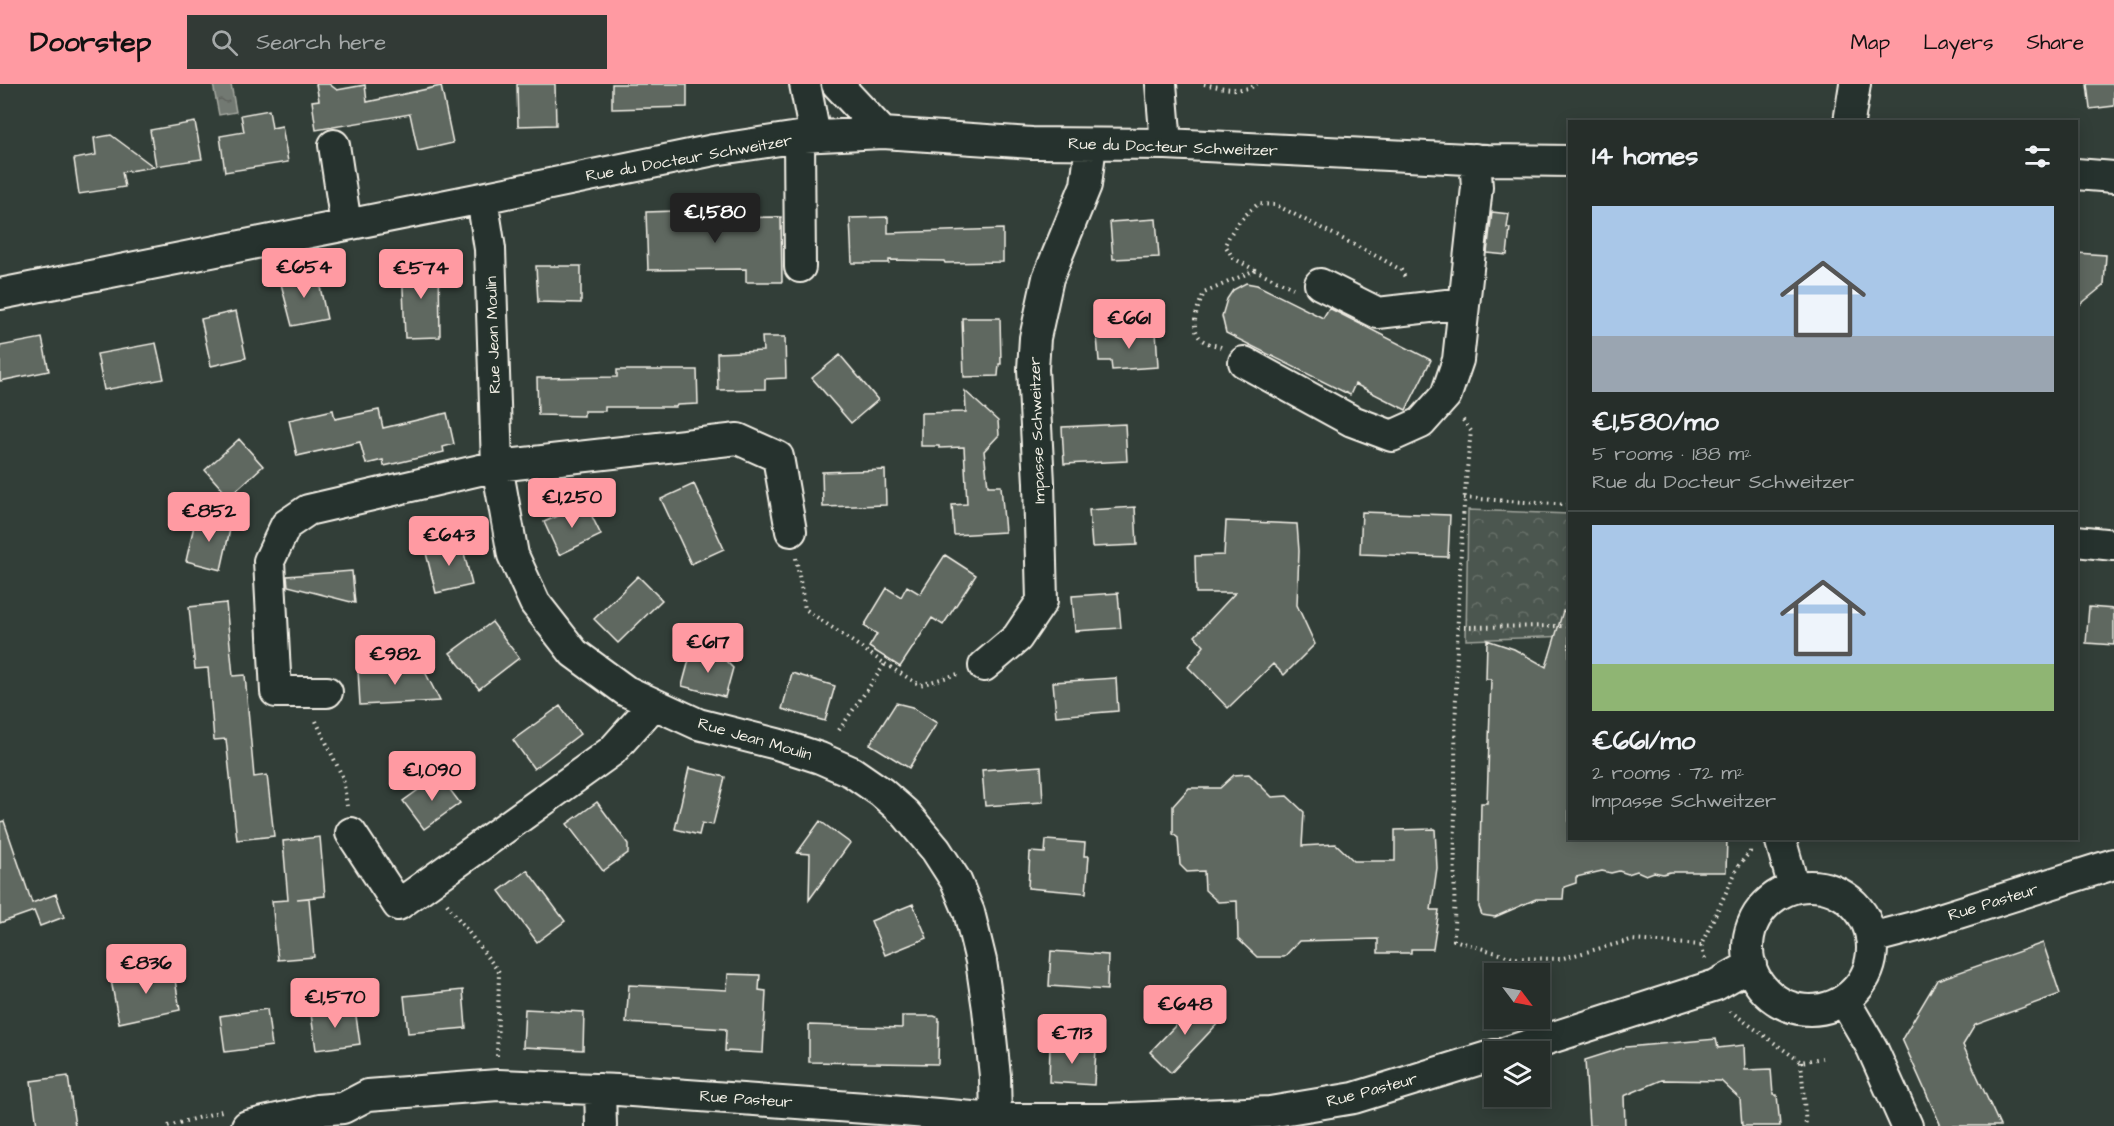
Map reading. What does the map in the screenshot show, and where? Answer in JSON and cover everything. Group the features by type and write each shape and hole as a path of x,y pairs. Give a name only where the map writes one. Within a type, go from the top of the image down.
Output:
{"street":[{"path":"800,267 807,137 805,84"},
{"path":"837,84 884,133"},
{"path":"1161,84 1166,144"},
{"path":"1848,120 1855,84"},
{"name":"Rue du Docteur Schweitzer","path":"0,294 714,150 807,137 884,133 1032,143 1166,144 1475,159 1568,160"},
{"name":"Impasse Schweitzer","path":"984,666 1017,638 1042,601 1033,369 1035,338 1048,278 1086,184 1091,144"},
{"path":"334,145 346,225"},
{"path":"1244,362 1352,421 1392,436 1421,423 1446,395 1458,360 1477,187 1475,159"},
{"path":"2078,174 2114,177"},
{"name":"Rue Jean Moulin","path":"482,198 490,249 497,466 513,555 535,603 574,653 626,692 698,724 777,744 820,758 852,772 881,792 905,813 936,850 956,881 969,912 981,961 995,1076 996,1119"},
{"path":"1320,284 1378,313 1464,303"},
{"path":"316,692 276,692 268,561 286,525 308,510 497,466 738,439 778,457 791,531"},
{"path":"2078,541 2114,545"},
{"path":"351,833 398,905 612,752 654,704"},
{"path":"1781,840 1794,888"},
{"name":"Rue Pasteur","path":"1871,938 1917,926 2114,864"},
{"path":"1815,886 1835,891 1852,902 1865,918 1871,938 1872,956 1867,972 1857,988 1844,1000 1827,1008 1808,1010 1788,1006 1772,997 1759,982 1751,965 1748,945 1752,926 1762,909 1776,896 1794,888 1815,886"},
{"path":"1541,1041 1716,985 1751,965"},
{"path":"1844,1000 1872,1047 1907,1126"},
{"name":"Rue Pasteur","path":"247,1126 317,1110 343,1108 368,1095 498,1085 600,1089 996,1119 1107,1119 1270,1112 1354,1098 1484,1058"},
{"path":"600,1089 601,1126"}],"path":[{"path":"1204,84 1229,89 1253,87 1257,84"},
{"path":"1320,284 1302,293 1233,258 1225,245 1230,233 1240,219 1258,204 1276,205 1401,270 1411,286 1414,309"},
{"path":"1244,362 1221,346 1203,341 1195,329 1196,314 1204,293 1255,270"},
{"path":"1446,395 1471,431 1464,498 1458,627 1454,940 1513,957 1560,959 1631,940 1701,945"},
{"path":"1464,498 1568,505"},
{"path":"791,531 805,609 920,685 984,666"},
{"path":"1458,627 1568,626"},
{"path":"820,758 885,664"},
{"path":"316,692 320,734 342,778 351,833"},
{"path":"1707,965 1701,945 1739,865 1749,852 1750,840"},
{"path":"430,881 499,972 496,1065"},
{"path":"1728,1009 1801,1062 1822,1058"},
{"path":"1801,1062 1806,1126"}],"green space":[{"path":"1468,510 1568,514 1568,636 1466,640"}],"water":[{"path":"213,84 231,84 236,112 219,115"}],"building":[{"path":"316,84 329,84 337,90 365,85 367,102 441,86 453,143 418,151 410,114 316,130 312,101 319,100"},
{"path":"517,84 555,84 556,125 518,126"},
{"path":"612,84 687,84 687,107 612,109"},
{"path":"2087,84 2114,84 2114,106 2090,109"},
{"path":"269,110 272,128 282,126 288,162 225,172 220,136 244,132 241,115"},
{"path":"195,122 202,159 156,166 150,130"},
{"path":"111,135 154,167 122,172 125,187 79,194 74,159 96,155 94,138"},
{"path":"705,210 705,218 781,217 782,282 746,282 746,269 648,270 646,212"},
{"path":"1492,212 1509,214 1507,255 1487,253"},
{"path":"888,217 888,233 1003,229 1003,262 945,263 944,261 889,260 889,263 852,263 850,218"},
{"path":"1156,219 1159,257 1113,259 1110,222"},
{"path":"2078,253 2106,255 2104,285 2078,306"},
{"path":"439,263 440,337 405,338 402,264"},
{"path":"536,266 581,266 581,303 538,302"},
{"path":"317,273 327,319 292,326 280,280"},
{"path":"1246,283 1257,285 1323,318 1329,308 1431,360 1406,410 1355,384 1350,395 1226,333 1222,316 1227,299 1233,290"},
{"path":"236,311 246,358 211,366 201,319"},
{"path":"962,318 1000,318 1001,364 999,364 998,376 964,377"},
{"path":"1156,331 1158,367 1112,370 1111,361 1099,361 1097,336"},
{"path":"762,337 785,337 786,378 765,379 765,389 718,390 717,353 763,351"},
{"path":"42,338 49,371 0,381 0,346"},
{"path":"156,343 164,379 104,390 97,354"},
{"path":"840,355 878,400 851,423 812,378"},
{"path":"617,370 697,370 698,404 677,405 676,407 605,407 605,411 584,411 584,416 538,415 537,378 617,377"},
{"path":"965,391 998,421 999,435 984,451 988,486 1001,486 1005,532 954,535 952,505 967,504 964,447 921,446 921,413 966,412"},
{"path":"333,410 335,419 379,410 383,428 447,413 454,444 443,447 444,452 384,466 383,460 366,464 360,442 297,456 289,420"},
{"path":"1125,424 1127,461 1064,464 1062,427"},
{"path":"239,439 263,466 229,497 205,470"},
{"path":"885,470 886,505 823,507 822,472"},
{"path":"694,484 724,549 691,564 661,499"},
{"path":"586,504 601,535 559,555 544,522"},
{"path":"1135,507 1137,545 1092,547 1089,510"},
{"path":"1362,512 1450,515 1448,557 1360,554"},
{"path":"196,517 231,525 221,570 186,561"},
{"path":"1226,521 1297,524 1299,551 1297,605 1315,644 1284,675 1273,664 1228,708 1188,667 1204,646 1195,636 1235,593 1196,593 1195,556 1224,555"},
{"path":"461,541 472,585 436,593 425,549"},
{"path":"945,555 976,575 943,625 932,618 900,667 869,647 877,634 864,626 887,588 901,597 907,586 920,594"},
{"path":"352,571 355,603 288,586 287,576"},
{"path":"638,576 662,600 618,643 594,619"},
{"path":"1118,593 1121,628 1075,631 1072,596"},
{"path":"226,603 233,676 245,675 254,777 267,775 274,836 237,840 226,739 214,740 208,668 195,669 189,607"},
{"path":"2089,607 2114,609 2114,645 2086,643"},
{"path":"1563,611 1568,612 1568,840 1727,840 1726,872 1663,874 1654,872 1646,875 1637,871 1628,874 1619,871 1611,873 1602,871 1576,877 1576,883 1564,887 1563,899 1536,899 1495,917 1482,915 1479,907 1481,803 1487,803 1491,679 1486,679 1487,640 1514,649 1546,667"},
{"path":"492,622 519,658 479,689 450,653"},
{"path":"692,649 723,658 733,668 725,697 682,686"},
{"path":"422,666 440,701 360,705 358,670"},
{"path":"792,673 835,686 825,721 782,709"},
{"path":"1116,678 1118,711 1056,716 1053,682"},
{"path":"896,703 912,707 937,723 909,768 870,744"},
{"path":"560,706 580,734 534,769 513,740"},
{"path":"1041,766 1043,802 985,806 982,770"},
{"path":"689,768 725,777 713,825 702,823 699,835 675,829"},
{"path":"1249,774 1272,797 1287,796 1304,812 1302,846 1336,844 1354,861 1395,861 1395,830 1435,829 1437,868 1431,910 1439,910 1433,949 1411,949 1411,953 1378,953 1378,939 1299,941 1284,957 1257,957 1238,939 1237,901 1218,902 1205,890 1204,871 1187,872 1180,865 1178,838 1173,834 1173,806 1189,788 1220,788 1234,775"},
{"path":"439,775 460,803 424,829 403,801"},
{"path":"597,802 628,844 628,853 603,871 567,824"},
{"path":"4,821 32,903 56,894 64,917 40,926 34,911 0,923 0,822"},
{"path":"820,821 850,843 809,900 810,854 797,853"},
{"path":"320,837 325,896 297,899 309,898 314,957 278,960 272,901 288,900 283,841"},
{"path":"1046,840 1085,843 1084,856 1089,856 1086,893 1028,888 1030,852 1045,853"},
{"path":"527,870 565,921 537,942 499,891"},
{"path":"913,904 927,938 885,955 871,921"},
{"path":"2043,943 2060,994 1975,1025 1963,1045 2000,1126 1941,1126 1902,1039 1937,980"},
{"path":"1051,951 1108,955 1107,990 1049,986"},
{"path":"173,968 180,1010 119,1023 111,980"},
{"path":"728,974 760,975 759,990 766,991 763,1053 725,1051 726,1029 626,1023 629,985 727,990"},
{"path":"463,990 466,1028 408,1033 404,996"},
{"path":"1200,1000 1221,1020 1171,1073 1150,1052"},
{"path":"267,1009 272,1046 225,1052 220,1016"},
{"path":"355,1009 360,1044 316,1050 311,1014"},
{"path":"525,1009 584,1012 583,1050 523,1047"},
{"path":"902,1016 939,1018 938,1064 809,1062 809,1025 902,1028"},
{"path":"1716,1039 1718,1048 1744,1045 1745,1070 1771,1069 1773,1095 1777,1095 1780,1126 1742,1126 1740,1099 1721,1081 1662,1080 1624,1096 1625,1126 1589,1126 1585,1060 1626,1047"},
{"path":"1050,1045 1096,1048 1094,1085 1049,1082"},
{"path":"68,1076 75,1126 37,1126 31,1081"}]}
